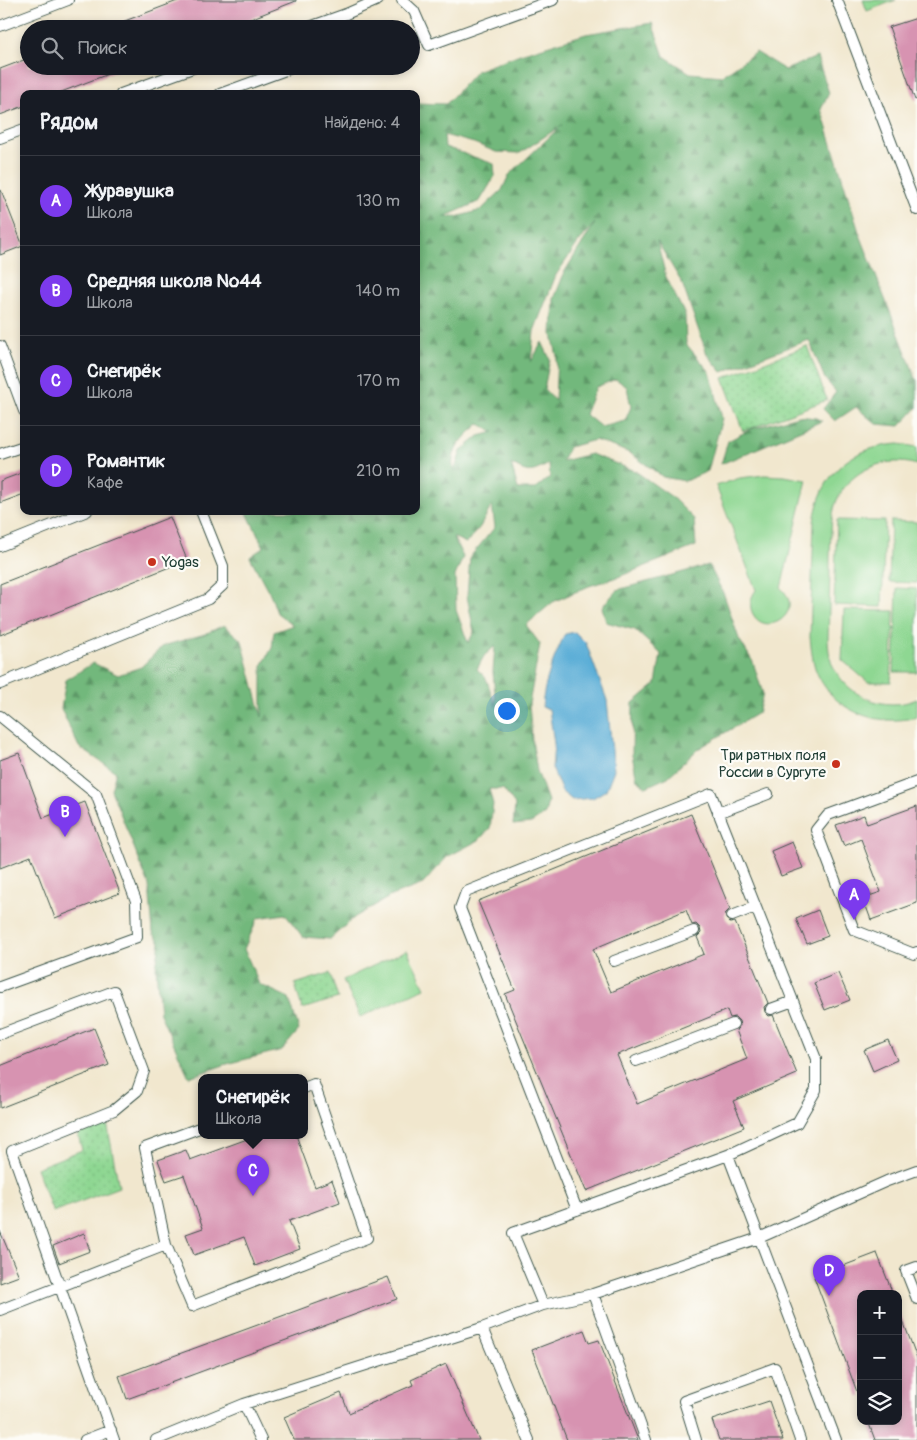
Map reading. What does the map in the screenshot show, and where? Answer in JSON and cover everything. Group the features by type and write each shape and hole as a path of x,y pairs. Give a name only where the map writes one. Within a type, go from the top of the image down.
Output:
{"lane":[{"path":"0,26 68,0"},
{"path":"329,20 378,0"},
{"path":"402,0 414,11 418,20"},
{"path":"420,25 429,45 553,0"},
{"path":"837,0 917,210"},
{"path":"132,90 173,75"},
{"path":"231,90 272,75"},
{"path":"0,138 20,130"},
{"path":"0,346 20,400"},
{"path":"0,454 20,447"},
{"path":"0,546 77,515"},
{"path":"0,684 208,599 223,585 224,566 204,515"},
{"path":"0,716 96,794 136,901 136,937 0,987"},
{"path":"917,782 828,815 816,830 854,930 914,954 917,952"},
{"path":"543,1305 513,1233 577,1210 728,1155 797,1123 816,1090 816,1059 711,794 466,892 460,908 577,1210"},
{"path":"718,813 768,794"},
{"path":"732,916 756,907"},
{"path":"614,961 694,931"},
{"path":"0,1034 114,991 144,1071 137,1091 114,1110 12,1151 112,1435 85,1440"},
{"path":"771,1010 793,1001"},
{"path":"636,1062 733,1024"},
{"path":"198,1128 145,1148 166,1245 192,1306 367,1238 314,1084 308,1086"},
{"path":"728,1155 836,1440"},
{"path":"156,1440 244,1404 482,1328 543,1305 593,1294 759,1238 887,1181 917,1170"},
{"path":"0,1310 166,1245"},
{"path":"917,1267 906,1271 917,1299"},
{"path":"593,1294 646,1440"},
{"path":"482,1328 529,1440"},
{"path":"696,1440 684,1401 775,1368 800,1440"},
{"path":"244,1404 261,1440"}],"green space":[{"path":"863,0 896,0 867,11"},
{"path":"652,23 664,56 690,73 722,76 756,52 785,70 817,57 829,93 821,109 859,232 917,381 917,408 900,426 876,424 856,407 835,421 823,409 836,392 825,379 809,340 722,372 707,354 682,283 657,241 666,277 685,315 686,344 710,372 722,418 708,471 685,481 663,477 630,453 595,440 569,447 562,461 591,454 635,471 672,497 694,519 696,546 618,577 589,586 553,602 526,625 540,644 529,704 537,771 548,801 545,814 531,823 513,825 515,805 503,789 489,789 493,804 490,828 479,840 447,857 423,884 391,896 355,917 330,939 303,937 285,914 258,918 244,949 259,984 289,998 299,1030 282,1050 227,1064 189,1077 160,1014 156,967 160,942 153,933 149,885 111,790 116,772 79,747 61,709 66,680 93,663 118,675 141,667 163,646 205,634 224,625 242,641 262,717 262,666 272,648 274,632 293,625 277,613 271,596 250,557 264,547 248,515 420,515 420,103 446,104 476,71 520,54 586,34","holes":["562,125 509,175 502,190 481,210 457,217 444,217 480,201 495,176 494,164 445,147 444,135 474,143 496,152 520,153","595,223 565,271 554,299 552,334 557,356 555,401 544,389 550,359 542,342 531,362 534,331 556,275 578,243","616,379 627,387 631,407 625,421 601,427 585,414 596,387","479,424 494,432 479,436 461,451 454,472 453,457 455,451 468,434","511,464 527,471 549,464 550,477 535,489 518,489","492,505 495,527 470,557 467,596 474,632 468,643 456,610 455,576 463,557 453,537 466,543 480,527","495,646 493,672 496,707 486,678 477,669 484,656"]},
{"path":"807,346 827,400 743,431 723,378"},
{"path":"798,416 816,418 822,421 721,464 728,441 751,429"},
{"path":"899,444 917,447 917,465 905,462 887,463 869,468 854,477 846,485 837,500 833,513 831,535 828,637 832,664 838,675 847,685 867,699 879,703 892,704 917,699 917,717 886,720 856,712 843,705 822,683 815,668 810,637 814,522 823,490 841,466 852,457 866,451 882,446"},
{"path":"764,475 807,480 781,588 788,597 789,606 781,620 765,624 758,620 752,612 751,601 756,590 716,486 740,478"},
{"path":"837,520 885,521 882,607 834,605"},
{"path":"891,521 917,522 917,583 889,582"},
{"path":"709,565 724,595 739,639 753,662 763,694 758,713 698,749 668,777 646,787 637,780 632,755 633,703 656,684 661,654 635,630 606,622 602,607 617,590"},
{"path":"897,588 917,589 917,672 894,672"},
{"path":"844,610 894,611 891,682 868,682 842,660"},
{"path":"407,950 425,988 360,1017 343,980"},
{"path":"330,973 338,998 302,1009 295,984"},
{"path":"107,1123 119,1187 53,1212 36,1168 82,1150 78,1134"}],"water":[{"path":"575,632 586,643 607,700 614,770 606,790 593,798 572,800 562,792 552,768 554,744 549,709 542,707 547,679 557,651 565,634"}],"building":[{"path":"180,0 296,0 248,20 127,20"},
{"path":"917,18 917,99 915,100 889,27"},
{"path":"20,61 20,75 106,75 66,90 20,90 20,108 0,115 0,69"},
{"path":"1,190 20,238 20,247 0,255"},
{"path":"20,474 20,496 0,503 0,481"},
{"path":"170,517 187,560 0,635 0,584"},
{"path":"19,753 43,818 85,802 120,893 55,918 31,856 0,868 0,760"},
{"path":"917,806 917,903 871,920 863,898 881,892 861,839 844,846 836,825 864,815 867,824"},
{"path":"691,814 730,909 725,914 726,919 730,923 735,922 768,1003 764,1007 765,1012 769,1016 773,1015 797,1074 733,1101 744,1127 586,1191 505,994 515,990 478,901","holes":["686,910 692,925 696,924 700,928 701,933 697,937 704,954 611,992 593,949","727,1010 730,1018 735,1017 739,1021 740,1026 736,1030 747,1059 637,1104 617,1055"]},
{"path":"792,842 803,868 781,876 771,851"},
{"path":"818,910 828,936 807,944 796,919"},
{"path":"838,973 850,1000 825,1010 814,983"},
{"path":"94,1028 109,1065 0,1108 0,1066"},
{"path":"888,1040 897,1060 873,1071 864,1050"},
{"path":"247,1139 297,1139 315,1187 332,1180 340,1202 289,1221 300,1249 255,1266 244,1237 194,1255 186,1234 203,1228 184,1175 166,1181 158,1160 186,1150 190,1160"},
{"path":"0,1231 19,1276 0,1283"},
{"path":"84,1233 90,1251 59,1263 53,1246"},
{"path":"877,1253 891,1290 857,1290 857,1392 814,1277"},
{"path":"388,1277 397,1299 127,1399 119,1376"},
{"path":"902,1318 917,1358 917,1440 875,1440 869,1425 902,1425"},
{"path":"584,1330 589,1343 599,1340 638,1440 567,1440 532,1350"},
{"path":"446,1364 479,1440 294,1440 284,1417 341,1393 349,1413 413,1385 411,1380"},
{"path":"769,1401 783,1440 719,1440 712,1420"}],"place":[{"name":"Yogas","path":"152,562"},
{"name":"Три ратных поля России в Сургуте","path":"836,764"},
{"name":"Средняя школа №44","path":"65,837"},
{"name":"Журавушка","path":"854,920"},
{"name":"Снегирёк","path":"253,1196"},
{"name":"Романтик","path":"829,1296"}]}
